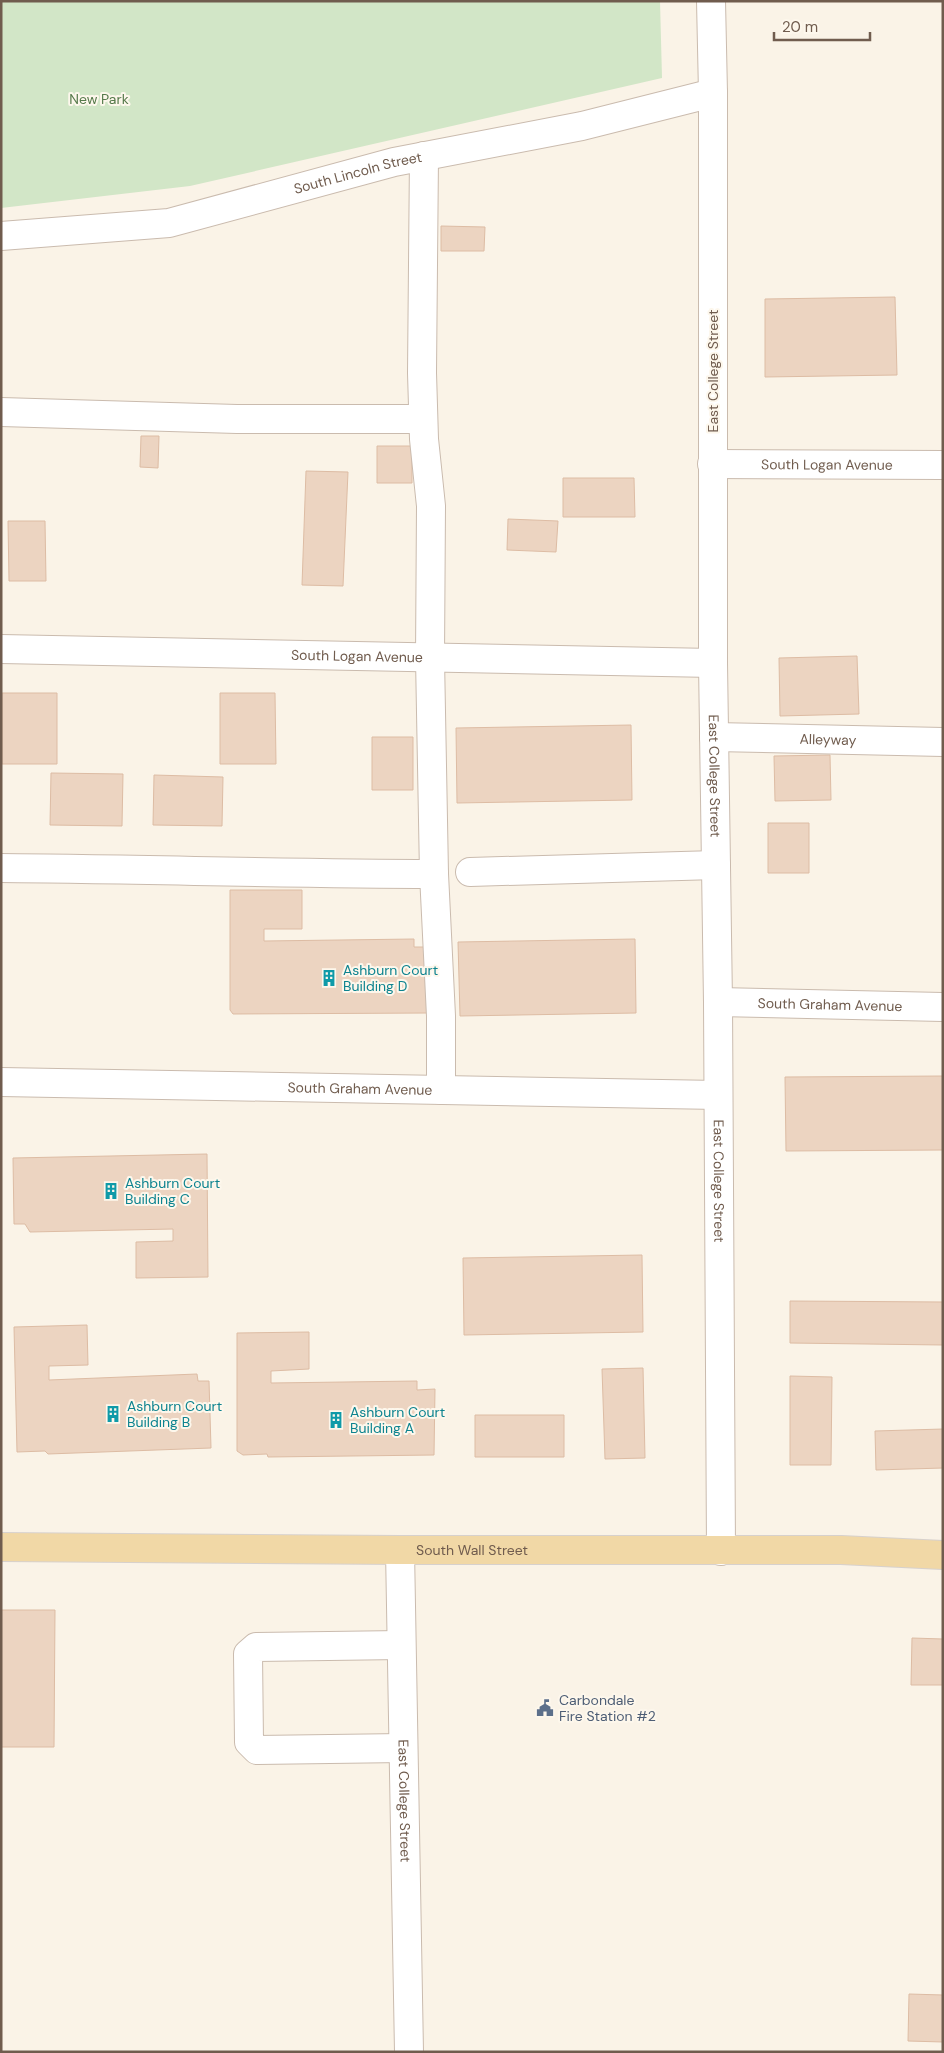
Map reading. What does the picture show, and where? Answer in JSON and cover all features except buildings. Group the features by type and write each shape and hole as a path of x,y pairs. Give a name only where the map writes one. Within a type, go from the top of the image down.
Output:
{"main road":[{"name":"South Wall Street","path":"1,1547 721,1552 841,1550 943,1554"}],"street":[{"name":"East College Street","path":"711,1 713,93 713,663 718,1002 721,1552"},
{"name":"South Lincoln Street","path":"1,236 169,224 394,162 582,126 713,93"},
{"path":"424,156 423,419 431,506 430,658 434,874 441,1016 441,1090"},
{"path":"1,412 237,419 423,419"},
{"name":"South Logan Avenue","path":"712,464 943,465"},
{"name":"South Logan Avenue","path":"1,649 713,663"},
{"name":"Alleyway","path":"714,737 943,742"},
{"path":"470,872 716,865"},
{"path":"1,868 313,874 434,874"},
{"name":"South Graham Avenue","path":"718,1002 943,1007"},
{"name":"South Graham Avenue","path":"1,1082 718,1095"},
{"name":"East College Street","path":"400,1550 409,2052"},
{"path":"401,1645 256,1647 248,1654 248,1742 257,1750 403,1748"}],"green space":[{"name":"New Park","path":"1,1 660,1 662,78 190,186 1,208"}],"place":[{"name":"Ashburn Court Building D","path":"329,978"},
{"name":"Ashburn Court Building C","path":"111,1191"},
{"name":"Ashburn Court Building B","path":"113,1414"},
{"name":"Ashburn Court Building A","path":"336,1420"},
{"name":"Carbondale Fire Station #2","path":"545,1708"}]}
